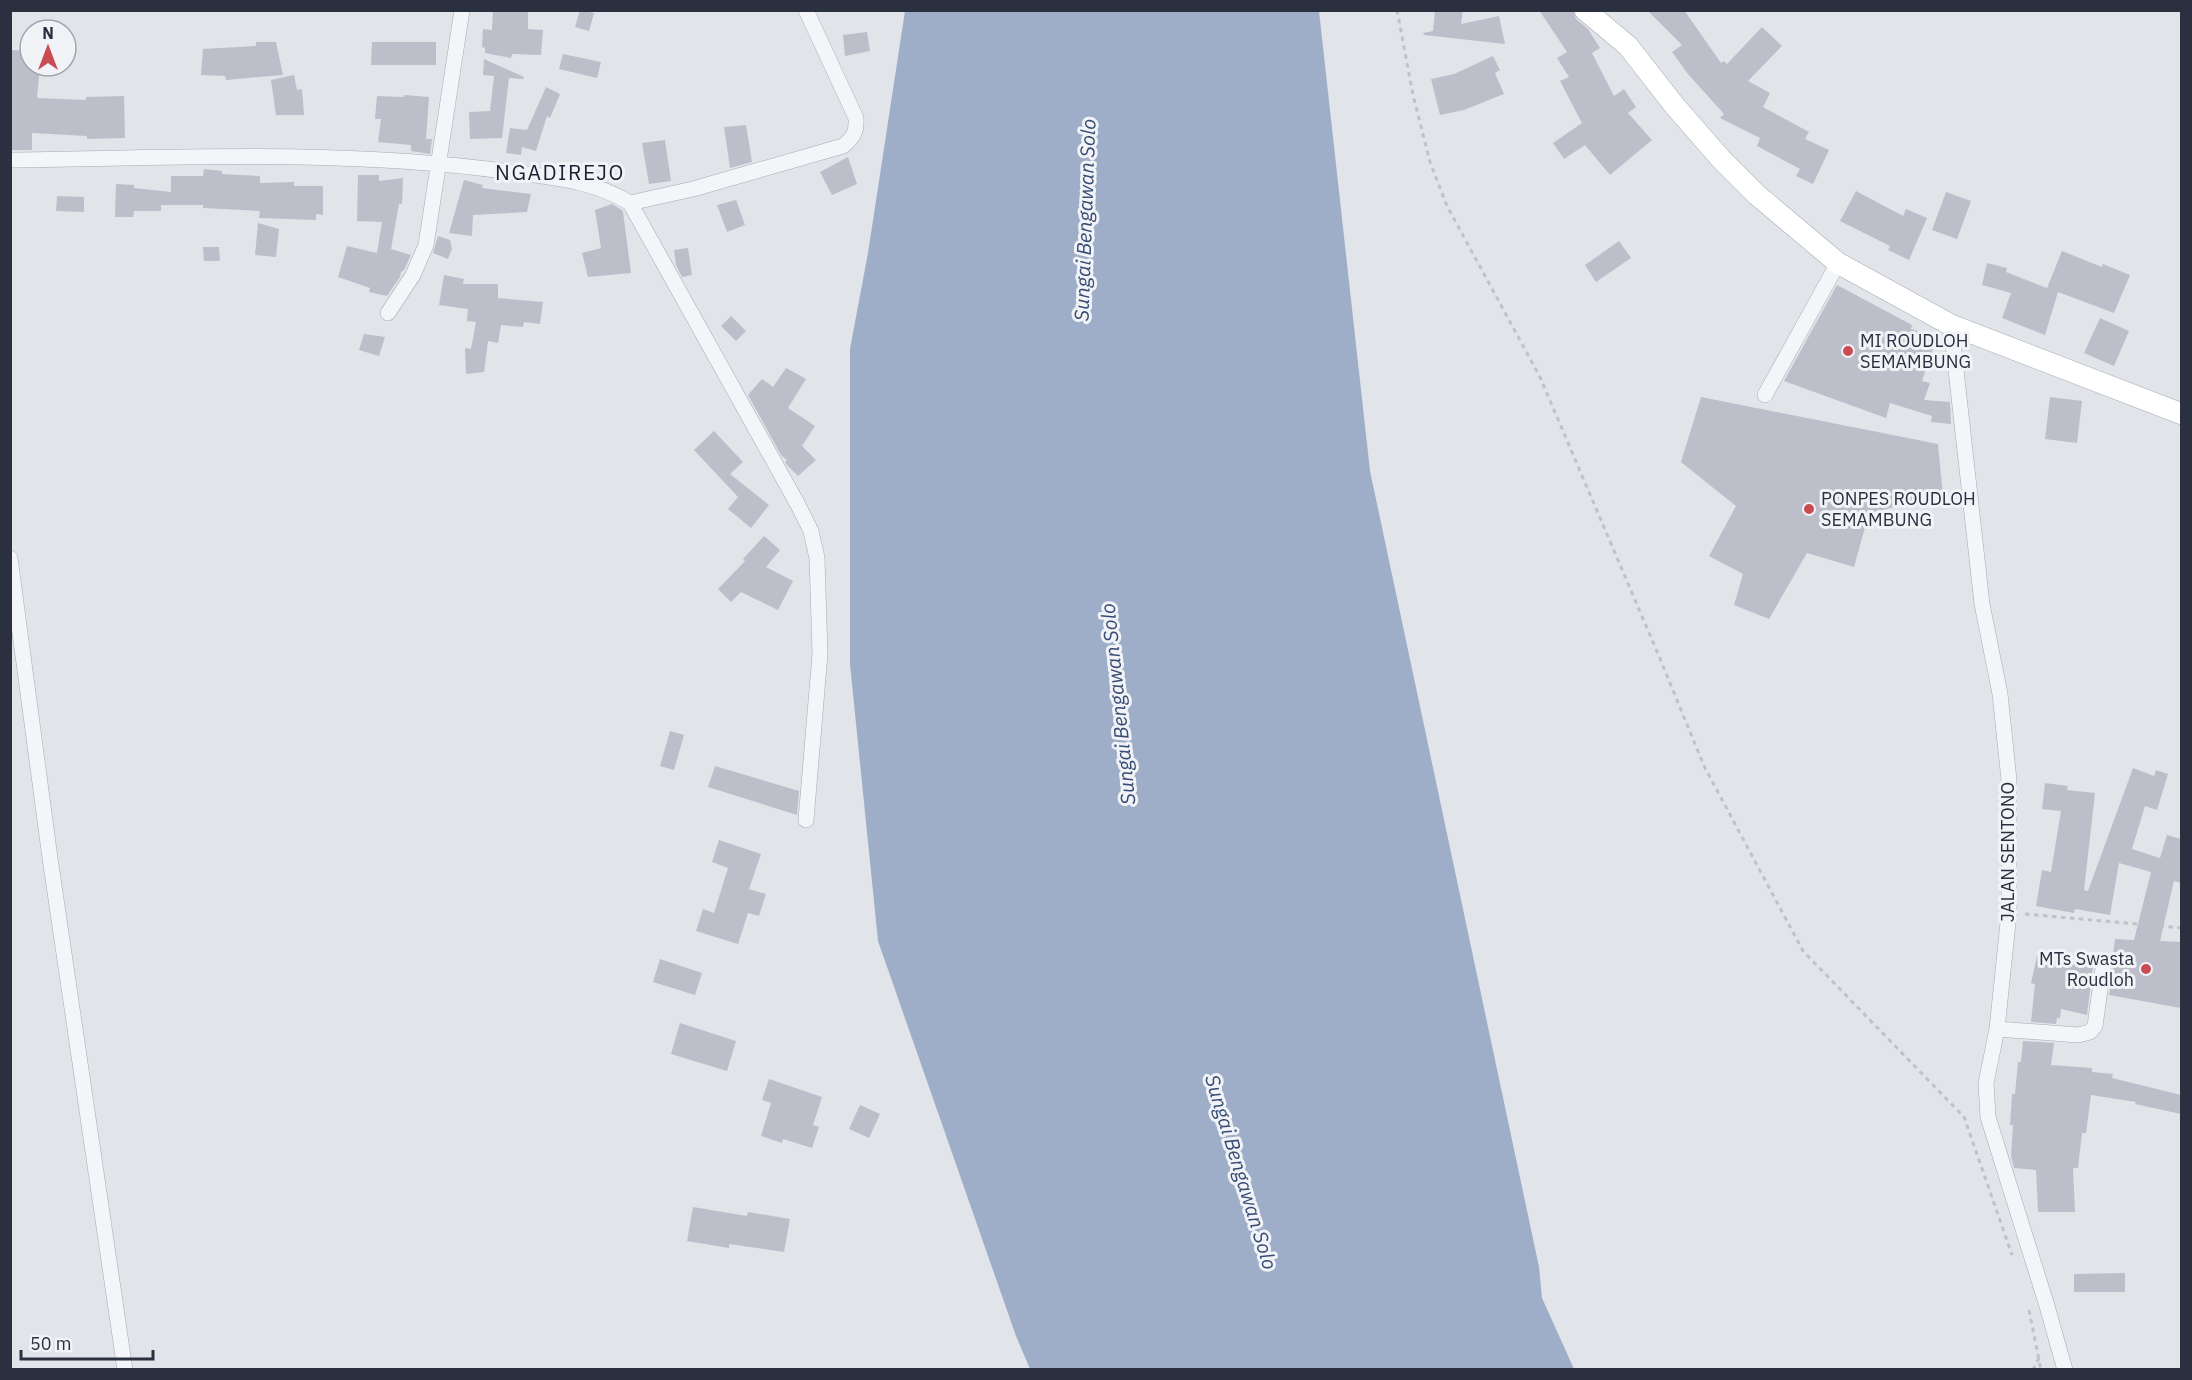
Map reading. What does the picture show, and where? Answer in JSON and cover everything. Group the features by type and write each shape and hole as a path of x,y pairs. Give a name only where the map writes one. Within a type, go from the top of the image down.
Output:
{"street":[{"path":"388,313 413,275 426,245 462,10"},
{"path":"630,203 693,189 843,146 853,138 856,118 806,10"},
{"path":"1585,10 1628,46"},
{"path":"1604,10 1628,46 1674,105 1721,159 1757,195 1838,263 1951,325 2181,414"},
{"path":"10,160 300,157 440,162 573,180 612,192 630,203 811,531 817,558 820,654 807,820"},
{"path":"1765,395 1838,263"},
{"name":"JALAN SENTONO","path":"1951,325 1982,604 2001,694 2009,780 2009,913 1997,1029 1986,1083 1988,1117 2048,1306 2065,1370"},
{"path":"10,558 62,939 125,1370"},
{"path":"1997,1029 2078,1035 2090,1032 2095,1026 2103,968"}],"path":[{"path":"1397,10 1421,129 1430,162 1447,206 1540,377 1704,766 1803,951 1964,1117 2013,1257"},
{"path":"2009,913 2181,928"},
{"path":"2027,1300 2041,1370"},
{"path":"2032,1370 2040,1357"}],"water":[{"name":"Sungai Bengawan Solo","path":"905,11 1319,11 1370,471 1539,1267 1542,1298 1574,1369 1030,1369 1016,1336 878,941 850,664 850,349 868,253"}],"building":[{"path":"493,10 528,10 528,29 543,30 541,55 512,54 511,58 485,53 485,48 482,47 483,29 492,30"},
{"path":"580,10 594,13 589,31 575,27"},
{"path":"1435,10 1463,10 1461,24 1499,16 1505,44 1424,35 1423,33 1433,31"},
{"path":"1539,10 1573,10 1576,19 1588,29 1600,48 1592,53 1614,96 1624,89 1636,107 1628,113 1652,140 1610,175 1585,145 1564,159 1553,143 1582,123 1560,81 1569,77 1557,58 1567,52"},
{"path":"1647,10 1684,10 1721,63 1724,61 1727,64 1762,27 1782,46 1748,81 1770,93 1763,107 1809,132 1805,139 1829,150 1813,184 1796,176 1800,169 1757,146 1760,138 1720,118 1724,114 1688,74 1672,52 1682,45"},
{"path":"867,32 870,51 845,56 843,35"},
{"path":"256,42 276,42 283,75 226,80 225,76 201,75 203,49 256,46"},
{"path":"372,42 436,42 436,65 371,65"},
{"path":"10,50 18,50 18,78 39,78 37,98 86,100 86,97 124,96 125,138 87,139 87,136 32,133 32,150 10,150"},
{"path":"563,54 601,62 597,78 559,69"},
{"path":"1493,56 1500,70 1495,73 1504,94 1464,110 1440,115 1431,79 1454,74"},
{"path":"484,59 524,77 523,79 509,78 502,138 470,139 469,112 490,111 494,76 483,75"},
{"path":"294,75 297,90 302,89 304,115 276,115 271,80"},
{"path":"546,87 560,94 550,118 547,116 536,151 522,147 521,155 506,153 510,128 527,130"},
{"path":"404,95 429,97 426,139 432,139 430,154 411,151 411,145 378,142 381,119 375,119 377,96 403,97"},
{"path":"746,125 752,162 730,168 724,127"},
{"path":"665,140 671,181 649,184 642,143"},
{"path":"848,157 857,184 832,195 820,172"},
{"path":"204,169 222,171 222,174 260,176 260,183 294,182 294,186 323,186 323,215 316,214 316,220 259,218 260,211 203,208 203,205 161,205 161,211 134,211 133,217 115,217 116,184 171,192 171,176 203,176"},
{"path":"358,175 379,175 379,181 403,178 402,204 399,204 391,249 411,255 387,296 369,292 370,288 338,277 347,246 377,253 382,222 357,221"},
{"path":"464,180 483,185 482,188 531,194 527,212 473,215 472,236 449,233"},
{"path":"1856,191 1903,216 1906,209 1927,218 1909,260 1888,250 1890,246 1840,221"},
{"path":"1946,192 1971,201 1957,239 1932,230"},
{"path":"57,196 84,197 84,212 56,211"},
{"path":"736,200 745,225 727,232 717,205"},
{"path":"612,204 623,212 631,273 588,277 582,253 601,248 595,210"},
{"path":"258,223 279,229 276,257 255,255"},
{"path":"438,236 450,240 452,249 448,259 433,253"},
{"path":"1619,241 1631,258 1596,282 1585,265"},
{"path":"203,247 219,247 220,261 204,261"},
{"path":"688,248 692,275 682,277 676,265 674,250"},
{"path":"2062,251 2130,275 2114,313 2058,292 2045,335 2002,318 2011,293 1982,285 1987,263 2007,268 2006,272 2052,290 2047,288"},
{"path":"444,275 464,279 463,284 498,284 498,298 543,302 540,324 524,322 523,327 501,325 498,343 488,341 484,372 466,374 465,348 471,349 476,322 467,321 468,309 439,305"},
{"name":"MI ROUDLOH SEMAMBUNG","path":"1837,285 1912,325 1911,329 1937,337 1922,381 1930,383 1924,400 1950,402 1951,424 1931,422 1932,416 1890,403 1886,418 1784,381"},
{"path":"731,316 746,331 736,341 721,326"},
{"path":"2100,318 2129,331 2114,366 2084,353"},
{"path":"364,334 385,337 379,356 359,350"},
{"path":"786,368 806,379 788,408 815,426 802,446 816,460 798,476 785,462 787,460 781,455 748,395 762,379 773,387"},
{"name":"PONPES ROUDLOH SEMAMBUNG","path":"1701,397 1938,444 1943,496 1869,513 1854,567 1807,553 1769,619 1734,605 1743,574 1709,556 1736,506 1681,462"},
{"path":"2050,397 2082,401 2077,443 2045,439"},
{"path":"714,431 743,462 730,474 769,505 751,528 728,509 738,497 694,450"},
{"path":"764,536 780,550 766,567 793,581 778,610 741,592 731,602 718,589 745,561 743,559"},
{"path":"670,731 684,735 674,770 660,766"},
{"path":"715,766 799,791 797,815 708,787"},
{"path":"2133,768 2154,776 2156,770 2168,774 2157,810 2145,806 2132,849 2160,858 2167,835 2181,839 2181,883 2174,881 2160,941 2181,942 2181,1008 2109,995 2113,969 2110,962 2112,962 2115,939 2134,940 2151,872 2119,863 2110,915 2075,909 2074,913 2036,906 2042,870 2051,872 2061,811 2042,809 2045,783 2068,786 2067,790 2095,793 2084,890 2088,891"},
{"path":"719,840 761,854 749,889 766,894 759,916 748,913 738,944 696,931 703,909 714,913 728,868 712,862"},
{"path":"2037,956 2080,965 2082,956 2099,959 2093,967 2087,1015 2061,1009 2060,1018 2057,1018 2056,1024 2031,1022 2035,984 2031,983"},
{"path":"660,959 702,973 695,995 653,982"},
{"path":"680,1023 736,1041 727,1071 671,1054"},
{"path":"2023,1041 2054,1043 2051,1065 2092,1068 2092,1072 2113,1074 2112,1078 2181,1095 2181,1114 2135,1104 2136,1102 2091,1095 2086,1133 2082,1133 2078,1168 2073,1168 2075,1212 2038,1212 2036,1170 2014,1168 2011,1156 2013,1125 2010,1125 2012,1094 2015,1094 2018,1062 2021,1062"},
{"path":"769,1079 822,1097 813,1125 819,1127 812,1148 783,1139 782,1143 761,1136 771,1103 762,1100"},
{"path":"860,1105 880,1114 869,1138 849,1129"},
{"path":"693,1207 747,1216 748,1212 790,1219 784,1252 729,1244 729,1248 687,1241"},
{"path":"2125,1273 2125,1292 2074,1292 2074,1274"}],"place":[{"name":"MI ROUDLOH SEMAMBUNG","path":"1848,351"},
{"name":"PONPES ROUDLOH SEMAMBUNG","path":"1809,509"},
{"name":"MTs Swasta Roudloh","path":"2146,969"}],"district":[{"name":"NGADIREJO","path":"560,173"}]}
